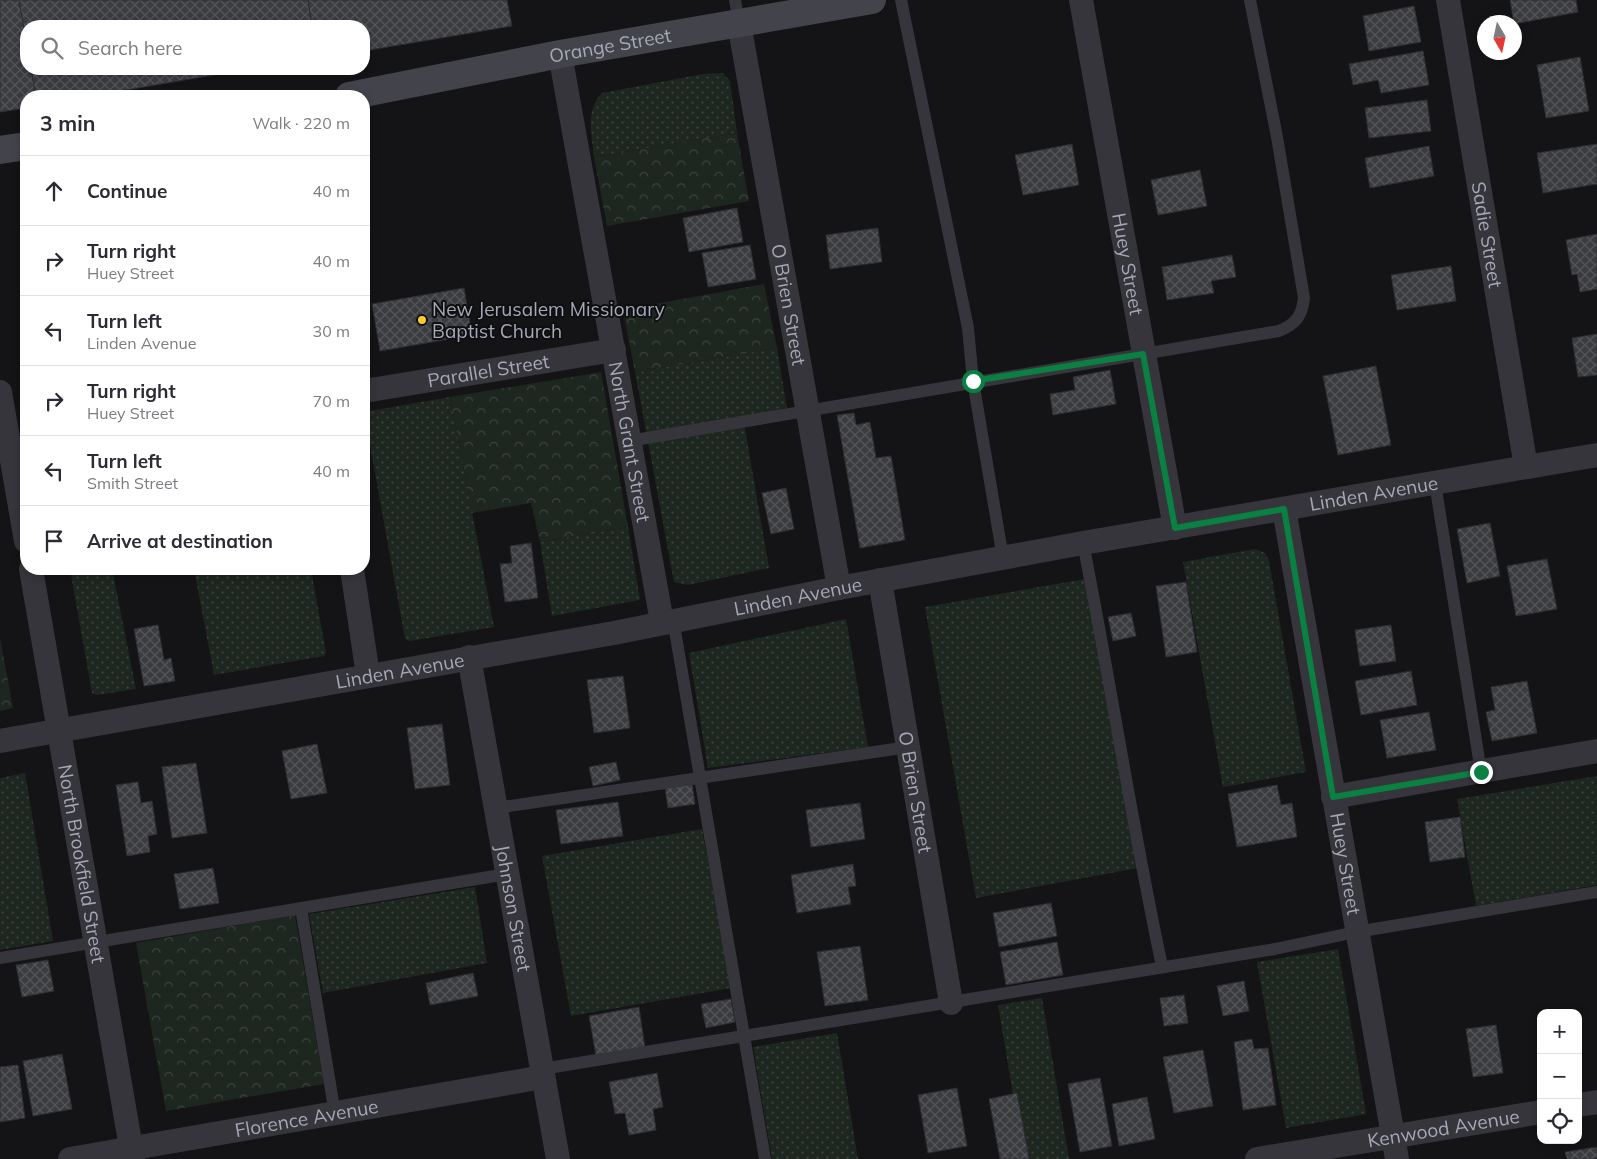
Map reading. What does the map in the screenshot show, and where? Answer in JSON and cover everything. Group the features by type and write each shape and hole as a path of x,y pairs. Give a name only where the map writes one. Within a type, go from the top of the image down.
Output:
{"street":[{"name":"Orange Street","path":"370,92 560,54 737,12 872,0"},
{"name":"Huey Street","path":"1081,0 1175,528"},
{"name":"Sadie Street","path":"1448,0 1526,467"},
{"name":"O Brien Street","path":"737,12 839,588"},
{"name":"North Grant Street","path":"560,54 630,441 668,621"},
{"path":"0,150 20,147"},
{"name":"Parallel Street","path":"370,391 614,350"},
{"path":"0,392 13,452 20,500"},
{"name":"Linden Avenue","path":"0,741 469,658 1083,543 1597,455"},
{"name":"Huey Street","path":"1284,509 1356,932 1397,1159"},
{"name":"North Brookfield Street","path":"32,575 132,1154"},
{"path":"353,575 368,675"},
{"name":"O Brien Street","path":"880,580 952,1003"},
{"name":"Johnson Street","path":"469,658 558,1159"},
{"path":"1333,797 1597,751"},
{"name":"Florence Avenue","path":"70,1159 132,1154 542,1073"},
{"path":"1582,1104 1597,1102"},
{"name":"Kenwood Avenue","path":"1257,1159 1537,1113"}],"lane":[{"path":"901,0 968,328 973,381 1004,558"},
{"path":"630,441 914,393 973,381 1279,331 1293,325 1302,313 1304,298 1277,136 1250,0"},
{"path":"1435,483 1481,772"},
{"path":"1083,543 1110,684 1146,892 1162,966"},
{"path":"668,621 700,777 765,1159"},
{"path":"496,808 908,747"},
{"path":"0,958 507,874"},
{"path":"542,1073 1162,966 1275,949 1356,932 1597,892"},
{"path":"301,908 335,1114"}],"green space":[{"path":"723,73 730,81 737,133 594,157 591,115 593,107 602,93 703,74"},
{"path":"737,133 749,201 607,226 594,157"},
{"path":"764,284 777,348 635,372 623,310"},
{"path":"777,348 787,408 743,417 769,568 688,585 674,582 635,372"},
{"path":"601,372 628,527 540,542 531,503 472,513 450,397"},
{"path":"450,397 494,627 410,641 405,639 370,445 370,411"},
{"path":"628,527 640,600 552,616 540,542"},
{"path":"1255,549 1265,553 1269,561 1306,772 1223,787 1183,562"},
{"path":"71,575 113,575 136,689 97,695 92,693"},
{"path":"195,575 312,575 326,653 324,656 214,675"},
{"path":"1085,579 1138,868 976,898 925,607"},
{"path":"846,619 868,747 708,768 689,653"},
{"path":"0,638 13,708 0,711"},
{"path":"25,773 53,941 0,950 0,778"},
{"path":"1597,776 1597,885 1476,906 1457,799"},
{"path":"702,829 731,988 571,1016 542,856"},
{"path":"475,887 487,963 323,993 309,914"},
{"path":"295,915 324,1084 166,1111 136,943"},
{"path":"1338,949 1366,1114 1286,1128 1257,962"},
{"path":"1042,998 1069,1159 1024,1159 998,1005"},
{"path":"837,1033 858,1159 772,1159 753,1047"}],"building":[{"path":"0,0 19,0 22,20 20,20 20,75 32,75 35,90 20,90 20,109 0,112"},
{"path":"19,0 308,0 311,20 22,20"},
{"path":"308,0 507,0 512,26 370,50 370,20 311,20"},
{"path":"1510,0 1576,0 1578,12 1522,22 1522,15 1512,15"},
{"path":"1414,6 1421,42 1369,51 1363,16"},
{"path":"1423,51 1429,85 1381,93 1378,80 1353,85 1349,64"},
{"path":"1580,57 1589,111 1546,118 1537,65"},
{"path":"32,75 214,75 126,90 35,90"},
{"path":"1427,100 1431,131 1369,138 1365,108"},
{"path":"1072,144 1079,185 1023,195 1015,155"},
{"path":"1597,144 1597,184 1543,193 1537,153"},
{"path":"1429,146 1434,176 1370,188 1365,158"},
{"path":"1200,170 1207,206 1158,215 1151,180"},
{"path":"737,208 743,242 689,252 683,218"},
{"path":"878,228 882,262 830,269 826,235"},
{"path":"1597,234 1597,289 1580,292 1577,274 1572,275 1566,240"},
{"path":"750,245 756,279 708,287 702,253"},
{"path":"1232,255 1236,277 1211,281 1214,293 1167,300 1162,267"},
{"path":"1451,266 1456,301 1397,310 1391,275"},
{"name":"New Jerusalem Missionary Baptist Church","path":"464,288 472,335 380,351 372,304"},
{"path":"1597,334 1597,375 1578,377 1572,338"},
{"path":"1376,366 1391,445 1338,455 1323,376"},
{"path":"1110,370 1116,404 1053,415 1050,394 1075,390 1073,377"},
{"path":"854,413 856,425 870,422 876,458 891,456 905,540 860,548 837,415"},
{"path":"786,488 794,529 771,534 762,493"},
{"path":"1490,523 1500,576 1467,583 1457,529"},
{"path":"531,543 538,598 505,602 500,564 512,563 510,546"},
{"path":"1547,559 1557,609 1516,616 1507,566"},
{"path":"1186,582 1197,652 1166,657 1156,586"},
{"path":"1131,613 1136,636 1113,641 1108,617"},
{"path":"158,625 164,660 171,658 175,681 144,686 134,629"},
{"path":"1391,625 1396,661 1360,666 1355,630"},
{"path":"1411,671 1417,705 1361,715 1355,681"},
{"path":"623,676 630,728 594,733 587,680"},
{"path":"1527,681 1537,733 1492,741 1486,712 1495,710 1491,687"},
{"path":"1429,712 1436,750 1387,758 1380,720"},
{"path":"442,724 450,785 415,789 407,728"},
{"path":"317,744 327,793 291,799 282,751"},
{"path":"616,762 620,780 593,786 589,767"},
{"path":"196,763 207,833 172,838 162,767"},
{"path":"138,782 141,803 152,801 157,834 148,836 150,852 127,856 116,785"},
{"path":"692,784 695,804 668,808 665,788"},
{"path":"1277,785 1281,805 1292,803 1297,837 1237,847 1228,794"},
{"path":"618,802 623,836 561,844 556,810"},
{"path":"860,803 865,839 811,847 806,810"},
{"path":"1460,817 1465,857 1430,862 1425,822"},
{"path":"853,864 856,886 848,887 851,904 797,913 791,875"},
{"path":"213,868 219,903 180,909 174,874"},
{"path":"1051,903 1057,936 999,947 993,913"},
{"path":"1057,942 1063,975 1006,985 1000,952"},
{"path":"860,946 868,1000 825,1006 817,952"},
{"path":"48,960 54,991 22,997 16,965"},
{"path":"473,973 478,996 430,1005 426,983"},
{"path":"1244,981 1249,1011 1223,1016 1217,986"},
{"path":"1184,995 1188,1023 1164,1026 1160,998"},
{"path":"731,999 735,1022 706,1028 701,1004"},
{"path":"639,1007 645,1048 596,1056 589,1016"},
{"path":"1496,1025 1503,1073 1473,1077 1466,1029"},
{"path":"1252,1039 1254,1049 1268,1048 1276,1105 1243,1110 1234,1042"},
{"path":"1203,1050 1213,1106 1174,1113 1163,1057"},
{"path":"62,1054 72,1109 33,1116 23,1061"},
{"path":"18,1065 25,1118 0,1122 0,1067"},
{"path":"657,1073 663,1107 653,1109 656,1130 629,1135 625,1113 615,1114 609,1082"},
{"path":"1100,1078 1112,1146 1080,1152 1068,1084"},
{"path":"957,1088 967,1146 928,1153 918,1095"},
{"path":"1017,1093 1029,1159 1000,1159 989,1099"},
{"path":"1147,1097 1155,1139 1119,1146 1112,1104"},
{"path":"1597,1147 1597,1159 1567,1159 1565,1152"}],"place":[{"name":"New Jerusalem Missionary Baptist Church","path":"422,320"}],"route":[{"path":"973,381 1143,354 1175,528 1284,509 1333,797 1481,772"}]}
